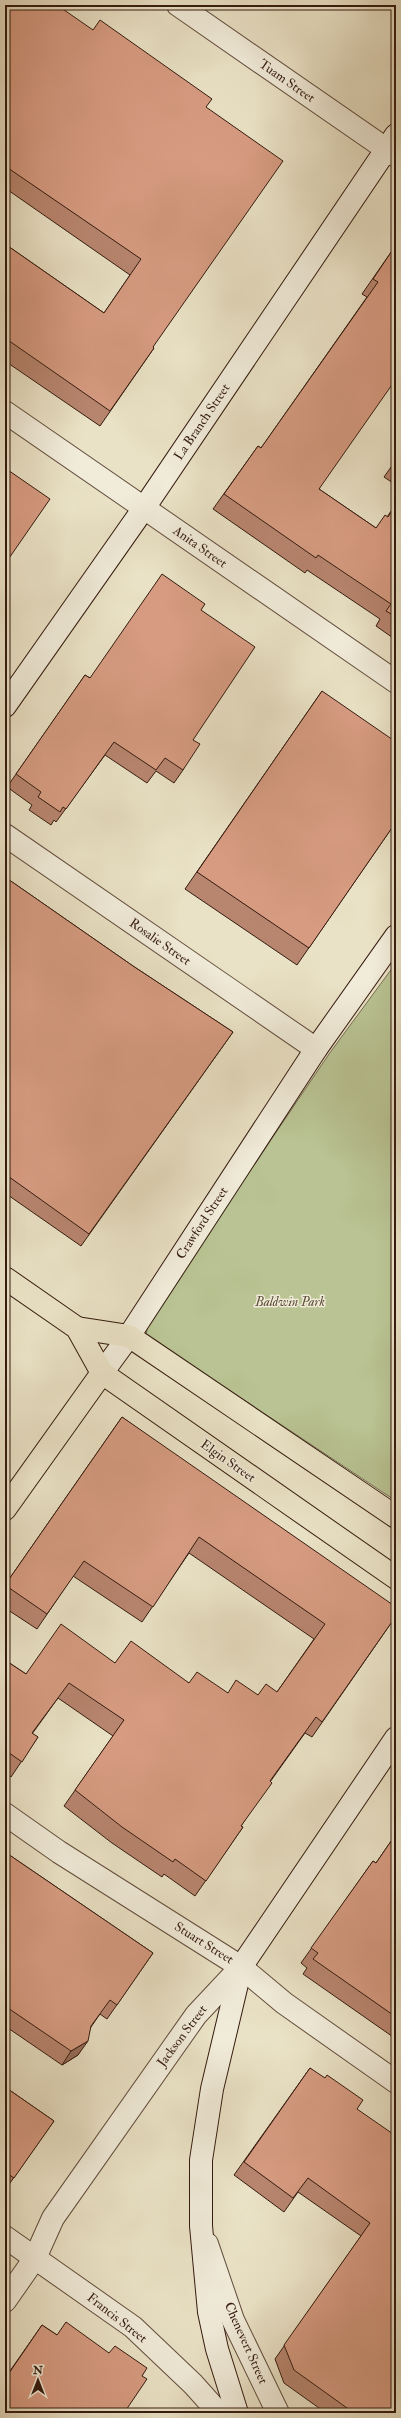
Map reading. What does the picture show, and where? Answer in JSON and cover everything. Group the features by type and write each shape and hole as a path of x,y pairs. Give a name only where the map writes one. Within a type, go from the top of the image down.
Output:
{"main road":[{"name":"Elgin Street","path":"5,1278 77,1328 129,1336 396,1517"},
{"name":"Elgin Street","path":"77,1328 102,1373 396,1578"},
{"name":"Crawford Street","path":"5,1509 102,1373"}],"street":[{"name":"Tuam Street","path":"178,5 393,147"},
{"name":"La Branch Street","path":"5,706 144,508 393,147"},
{"name":"Anita Street","path":"5,412 396,682"},
{"name":"Rosalie Street","path":"5,835 316,1049"},
{"name":"Crawford Street","path":"102,1373 129,1336 316,1049 396,936"},
{"name":"Jackson Street","path":"5,2301 35,2258 53,2218 196,2015 241,1967 396,1738"},
{"name":"Stuart Street","path":"5,1814 59,1852 241,1967 284,2003 396,2082"},
{"path":"237,2413 217,2349 208,2312 201,2226 202,2153 212,2089 241,1967"},
{"name":"Chenevert Street","path":"201,2226 233,2320 278,2413"},
{"name":"Francis Street","path":"5,2237 133,2327 193,2384 218,2413"}],"green space":[{"name":"Baldwin Park","path":"396,963 396,1501 146,1335 149,1320 329,1054"}],"building":[{"path":"5,5 57,5 93,30 100,20 212,99 206,107 283,161 110,411 5,338 5,244 104,313 141,259 5,166"},
{"path":"396,245 396,379 319,489 376,528 385,515 388,517 396,504 396,617 386,611 391,604 318,555 316,558 224,494 258,446 261,448 378,282 373,279"},
{"path":"5,468 50,499 5,564"},
{"path":"162,574 205,604 201,610 255,647 193,740 200,744 183,770 165,758 156,770 114,742 66,809 63,807 60,812 38,797 41,792 16,774 85,675 90,678"},
{"path":"322,691 396,742 396,822 309,948 197,872"},
{"path":"5,877 133,966 233,1032 89,1234 5,1174"},
{"path":"122,1417 396,1607 396,1616 322,1722 316,1717 270,1781 272,1783 241,1826 243,1827 206,1881 175,1859 173,1862 122,1827 75,1790 124,1720 69,1683 32,1733 38,1737 22,1762 5,1750 5,1660 26,1674 61,1624 115,1663 131,1641 189,1683 197,1672 228,1693 236,1680 258,1695 266,1684 277,1692 325,1624 199,1537 153,1607 84,1561 47,1614 5,1585"},
{"path":"396,1834 396,2017 313,1959 318,1953 311,1948 373,1861 376,1863"},
{"path":"5,1852 153,1953 117,2005 110,2000 91,2026 88,2041 71,2051 5,2006"},
{"path":"310,2068 325,2078 327,2075 363,2100 357,2109 396,2136 396,2413 354,2413 294,2370 284,2345 370,2223 308,2178 293,2198 244,2162"},
{"path":"5,2087 54,2121 14,2178 5,2172"},
{"path":"66,2322 109,2353 115,2346 147,2368 142,2376 147,2379 124,2413 5,2413 5,2385 10,2378 7,2376 42,2325 57,2335"}]}
